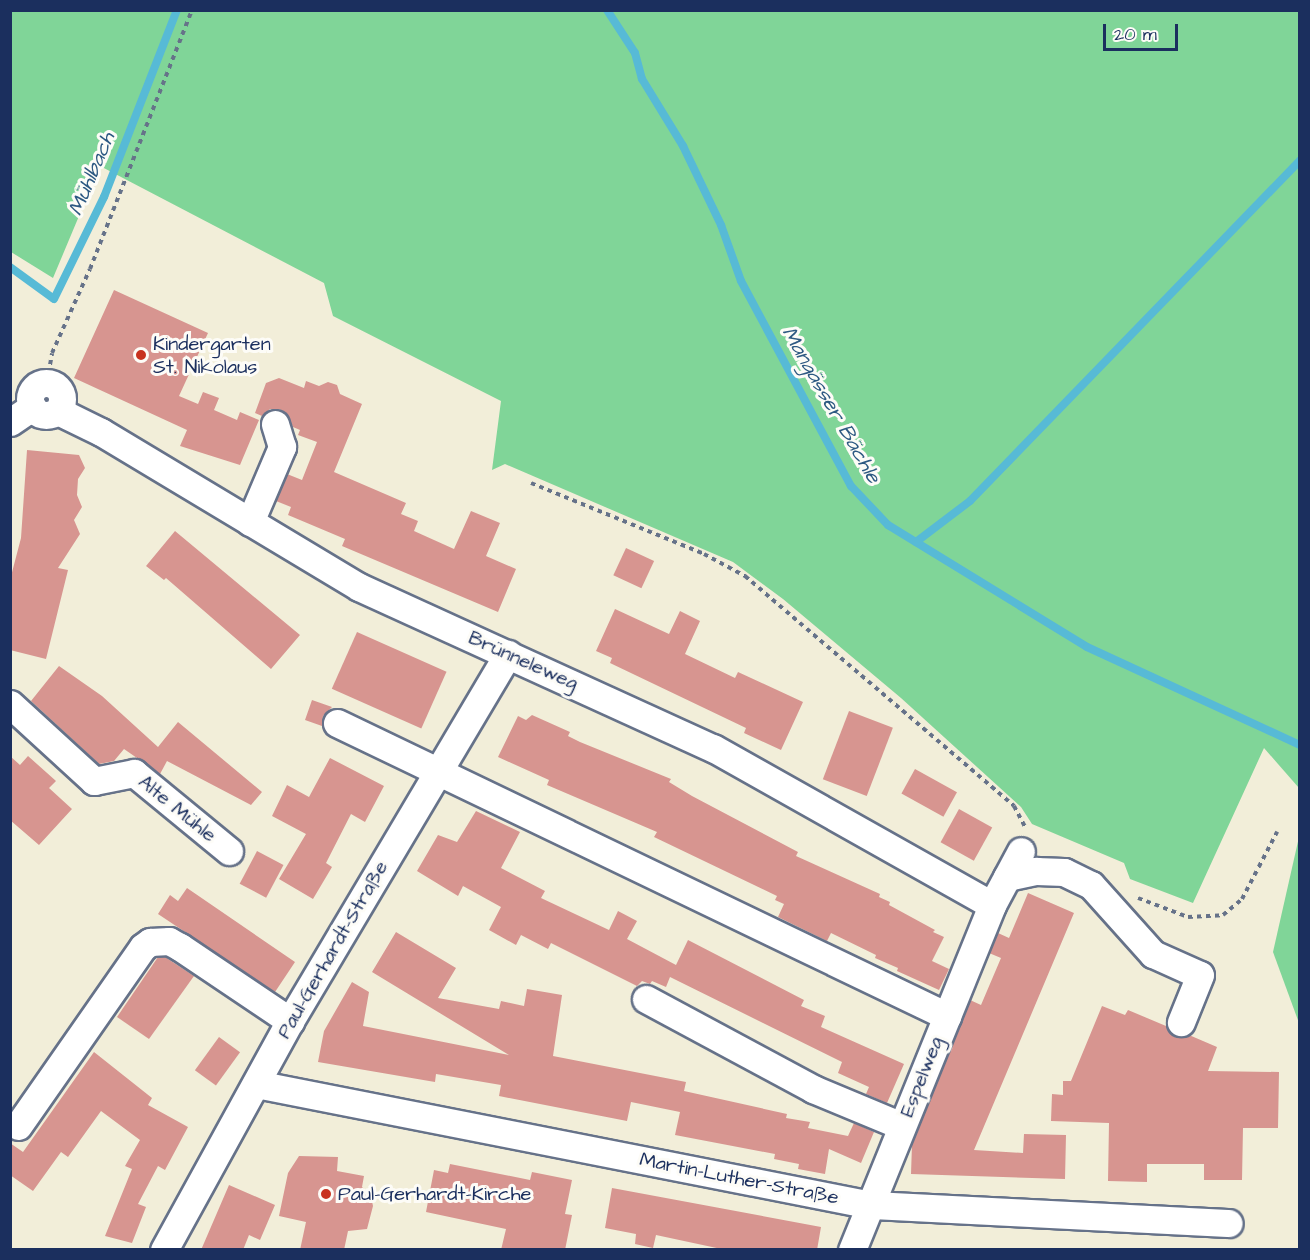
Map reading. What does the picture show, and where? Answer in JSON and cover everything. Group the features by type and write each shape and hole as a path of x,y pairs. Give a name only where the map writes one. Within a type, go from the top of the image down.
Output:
{"street":[{"path":"33,413 63,403 62,392 47,382"},
{"name":"Brünneleweg","path":"33,413 101,432 359,587 713,748 992,905"},
{"path":"250,522 282,447 275,424"},
{"name":"Paul-Gerhardt-Straße","path":"164,1250 290,1021 508,654"},
{"name":"Alte Mühle","path":"10,704 94,781 134,773 229,851"},
{"path":"337,723 947,1016"},
{"name":"Espelweg","path":"852,1250 992,905 1021,852"},
{"path":"1007,877 1036,871 1064,872 1091,885 1153,954 1200,975 1181,1022"},
{"path":"18,1126 143,947 150,942 169,941 180,947 290,1021"},
{"path":"646,999 813,1089 902,1126"},
{"name":"Martin-Luther-Straße","path":"256,1084 871,1205 1229,1224"}],"path":[{"path":"47,382 52,353 90,270 192,10"},
{"path":"531,483 704,554 745,576 1014,806 1024,821 1027,838 1021,852"},
{"path":"1135,897 1188,917 1223,915 1242,899 1277,832"}],"green space":[{"path":"10,11 1299,11 1299,788 1264,748 1193,903 1130,879 1124,863 1032,824 1021,807 901,698 783,599 733,562 505,464 492,470 501,401 333,316 324,283 100,166 53,278 11,252"},
{"path":"1299,837 1299,1023 1273,952"}],"building":[{"name":"Kindergarten St. Nikolaus","path":"114,290 208,333 179,396 198,404 203,392 219,398 214,410 237,420 240,412 259,420 240,465 180,446 187,430 74,378"},
{"path":"279,378 304,388 306,381 319,386 328,382 337,385 340,394 362,404 334,472 406,503 401,514 418,521 414,531 454,549 471,511 500,523 486,556 516,569 498,612 342,546 345,539 288,515 291,507 276,501 287,474 302,480 317,442 298,435 300,430 293,427 286,413 279,409 270,409 262,416 255,413 266,383"},
{"path":"27,450 79,455 85,468 78,479 77,495 82,507 74,520 80,534 58,568 68,570 46,659 10,650 10,580 21,538"},
{"path":"175,531 300,635 271,669 166,578 164,580 146,566"},
{"path":"626,548 654,561 641,588 613,575"},
{"path":"615,609 669,634 680,611 700,621 685,654 735,678 738,672 803,702 781,750 744,733 746,728 610,663 612,658 596,651"},
{"path":"357,632 447,672 421,729 332,689"},
{"path":"59,666 102,696 158,747 178,722 262,792 251,805 167,761 160,774 124,749 114,761 99,764 31,701"},
{"path":"312,700 332,707 323,716 322,726 305,720"},
{"path":"849,711 893,728 867,796 823,779"},
{"path":"532,715 570,732 568,736 580,742 671,779 669,782 692,796 798,852 796,856 880,894 879,897 890,902 889,905 935,930 933,932 944,937 932,961 949,969 939,990 897,971 898,968 875,958 876,955 831,933 827,941 778,917 784,904 775,900 777,896 654,837 657,832 547,785 549,780 498,757 518,716 526,720"},
{"path":"10,756 20,765 28,756 56,781 49,788 72,809 39,845 10,820"},
{"path":"330,758 384,786 365,822 351,814 326,863 332,867 313,899 279,879 306,834 272,816 287,785 309,797"},
{"path":"915,769 957,792 943,817 901,793"},
{"path":"959,809 992,827 974,861 941,842"},
{"path":"476,811 520,832 501,868 545,891 541,898 609,930 618,911 637,921 627,939 676,965 688,940 804,1000 801,1006 825,1016 821,1027 904,1064 887,1103 866,1094 869,1087 838,1073 842,1062 670,977 666,987 652,981 650,984 642,981 637,986 551,943 548,949 521,935 516,945 489,930 501,907 463,886 458,896 417,871 438,835 457,842"},
{"path":"257,851 283,865 266,898 240,884"},
{"path":"187,888 295,962 275,992 158,914 170,895 178,901"},
{"path":"1028,893 1074,913 974,1150 1023,1153 1024,1134 1066,1135 1065,1179 911,1174 912,1144 970,1000 981,1005 1001,958 989,953 998,933 1009,938"},
{"path":"396,932 456,968 438,998 499,1009 501,1001 524,1006 527,989 562,995 553,1056 686,1082 684,1091 787,1114 786,1118 810,1122 808,1128 848,1136 854,1123 874,1132 861,1163 829,1149 825,1174 798,1169 799,1164 774,1159 775,1154 675,1135 680,1112 631,1102 627,1121 499,1096 501,1085 436,1074 435,1082 318,1062 324,1031 352,982 369,992 363,1026 509,1055 372,972"},
{"path":"158,957 165,957 194,976 149,1039 117,1017"},
{"path":"1102,1006 1125,1015 1128,1010 1166,1026 1175,1036 1189,1035 1217,1047 1208,1071 1279,1072 1278,1128 1243,1128 1242,1180 1204,1180 1204,1164 1147,1164 1147,1182 1108,1181 1109,1123 1051,1121 1052,1094 1063,1095 1063,1081 1071,1081"},
{"path":"219,1037 240,1052 216,1085 195,1070"},
{"path":"94,1052 152,1098 148,1105 188,1127 165,1170 158,1166 138,1204 146,1207 132,1243 105,1236 132,1169 125,1166 140,1140 101,1111 68,1157 61,1152 33,1191 10,1175 10,1143 23,1152"},
{"name":"Paul-Gerhardt-Kirche","path":"299,1156 338,1157 337,1171 364,1176 362,1187 371,1197 373,1206 367,1229 348,1231 344,1250 300,1250 306,1222 279,1216 288,1173"},
{"path":"450,1164 530,1180 532,1172 572,1180 565,1214 572,1215 565,1250 501,1250 506,1229 426,1212 434,1170 448,1173"},
{"path":"229,1185 275,1205 260,1240 249,1235 243,1250 201,1250"},
{"path":"612,1188 821,1227 817,1250 726,1250 656,1235 653,1248 635,1244 636,1234 605,1228"}],"waterway":[{"name":"Mühlbach","path":"10,267 54,299 104,197 177,10"},
{"name":"Mangässer Bächle","path":"607,10 635,53 642,79 683,146 721,225 741,281 851,486 888,525 1087,647 1300,745"},
{"path":"916,542 970,501 1300,160"}],"place":[{"name":"Kindergarten St. Nikolaus","path":"141,355"},
{"name":"Paul-Gerhardt-Kirche","path":"326,1194"}]}
